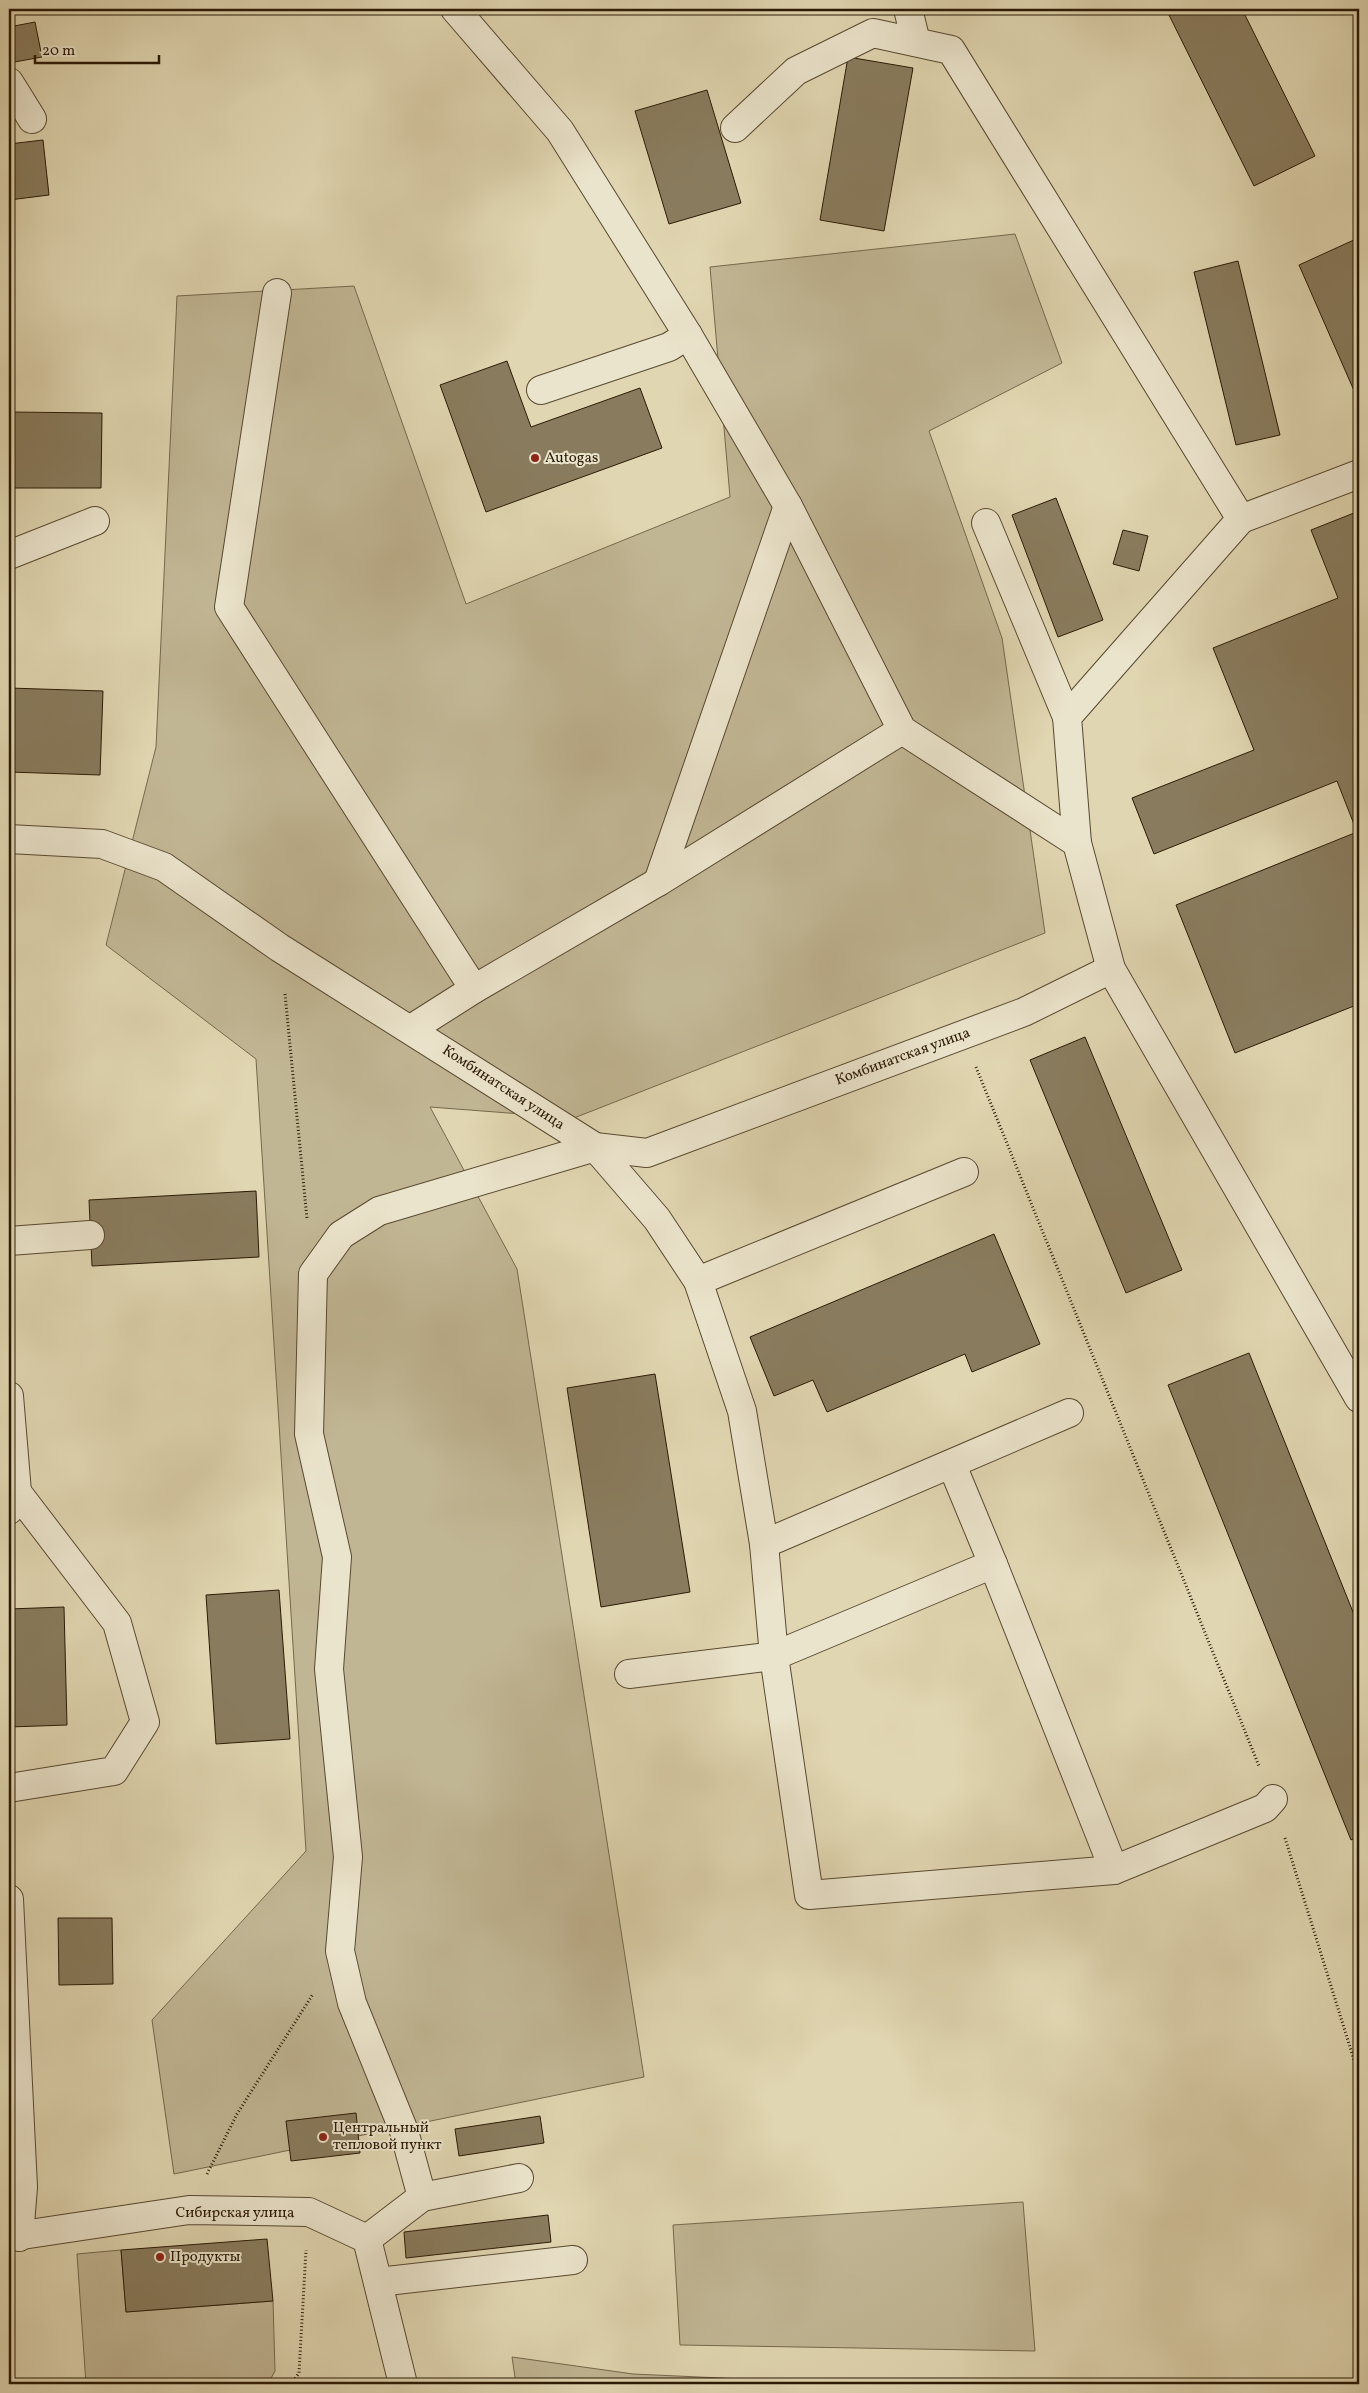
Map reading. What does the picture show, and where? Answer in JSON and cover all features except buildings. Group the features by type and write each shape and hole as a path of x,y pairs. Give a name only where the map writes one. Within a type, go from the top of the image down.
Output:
{"street":[{"path":"455,9 560,131 688,335 788,506 902,730 1077,843"},
{"path":"908,9 916,42"},
{"path":"735,128 796,71 873,33 951,50 1242,519"},
{"path":"9,82 32,119"},
{"path":"277,293 229,607 474,989"},
{"path":"541,390 669,347 688,335"},
{"path":"1067,717 1242,519 1359,474"},
{"path":"658,882 788,506"},
{"path":"9,555 95,521"},
{"path":"986,524 1067,717 1077,843 1111,969 1359,1398"},
{"path":"411,1029 474,989 658,882 902,730"},
{"name":"Комбинатская улица","path":"9,839 102,844 164,867 280,948 595,1147 647,1153 1024,1012 1111,969"},
{"path":"422,2197 404,2131 352,2003 340,1951 348,1857 329,1668 337,1557 309,1434 312,1274 341,1236 379,1211 595,1147 657,1219 698,1281 742,1411 764,1544 774,1656 809,1894 1114,1870 1265,1808 1273,1799"},
{"path":"698,1281 964,1172"},
{"path":"9,1240 90,1234"},
{"path":"9,1396 13,1502 116,1623 145,1722 114,1771 9,1788"},
{"path":"764,1544 952,1465 1069,1413"},
{"path":"952,1465 1114,1870"},
{"path":"629,1674 774,1656 993,1564"},
{"path":"9,1904 23,2187 14,2237"},
{"path":"403,2384 367,2239 422,2197 519,2178"},
{"name":"Сибирская улица","path":"14,2237 189,2210 308,2212 367,2239"},
{"path":"378,2282 572,2260"}],"path":[{"path":"280,948 312,1274"},
{"path":"963,1035 1273,1799 1359,2076"},
{"path":"189,2210 237,2114 340,1951"},
{"path":"291,2384 299,2373 308,2212"}],"shaded area":[{"path":"1015,234 1062,363 929,431 1002,638 1045,933 574,1118 430,1107 517,1269 644,2077 174,2174 152,2020 306,1851 256,1059 106,945 156,747 177,296 354,286 466,604 730,497 710,267"},
{"path":"1023,2202 1035,2351 680,2345 673,2225"},
{"path":"121,2250 126,2312 273,2301 275,2371 268,2384 86,2384 77,2254"},
{"path":"512,2357 633,2374 853,2384 516,2384"}],"place":[{"name":"Autogas","path":"535,458"},
{"name":"Центральный тепловой пункт","path":"323,2137"},
{"name":"Продукты","path":"160,2257"}]}
